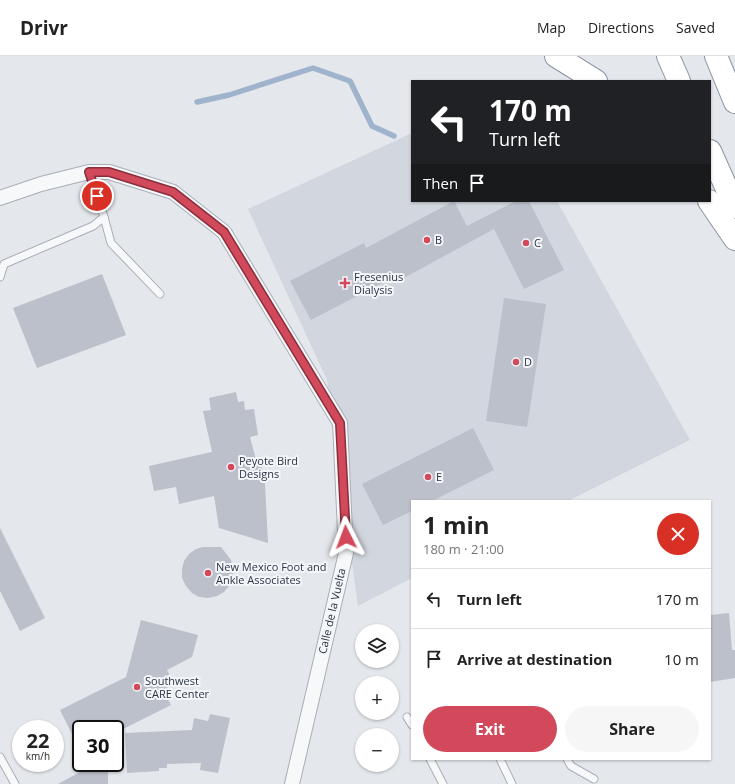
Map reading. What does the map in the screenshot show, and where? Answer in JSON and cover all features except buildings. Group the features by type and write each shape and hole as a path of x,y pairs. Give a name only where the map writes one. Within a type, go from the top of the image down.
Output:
{"highway":[{"path":"556,56 594,80"},
{"path":"668,56 679,80"},
{"path":"716,56 735,102"},
{"path":"711,153 735,207"},
{"path":"709,202 735,239"}],"street":[{"name":"Calle de la Vuelta","path":"0,198 41,184 89,172 109,172 173,192 224,232 340,423 346,553 292,784"}],"lane":[{"path":"89,172 111,243 160,294"},
{"path":"0,277 4,264 93,226 104,217"},
{"path":"407,717 411,724"},
{"path":"0,757 15,784"},
{"path":"431,760 443,784"},
{"path":"500,760 512,784"},
{"path":"568,760 571,766 594,779"}],"shaded area":[{"path":"411,133 411,202 558,202 690,440 570,500 411,500 411,579 358,606 327,380 248,209"}],"waterway":[{"path":"197,102 229,95 313,68 350,81 372,126 394,136"}],"place":[{"name":"B","path":"427,240"},
{"name":"C","path":"526,243"},
{"name":"Fresenius Dialysis","path":"345,283"},
{"name":"D","path":"516,362"},
{"name":"Peyote Bird Designs","path":"231,467"},
{"name":"E","path":"428,477"},
{"name":"New Mexico Foot and Ankle Associates","path":"208,573"},
{"name":"Southwest CARE Center","path":"137,687"}],"route":[{"path":"97,196 89,172 109,172 173,192 224,232 340,423 346,537"}]}
